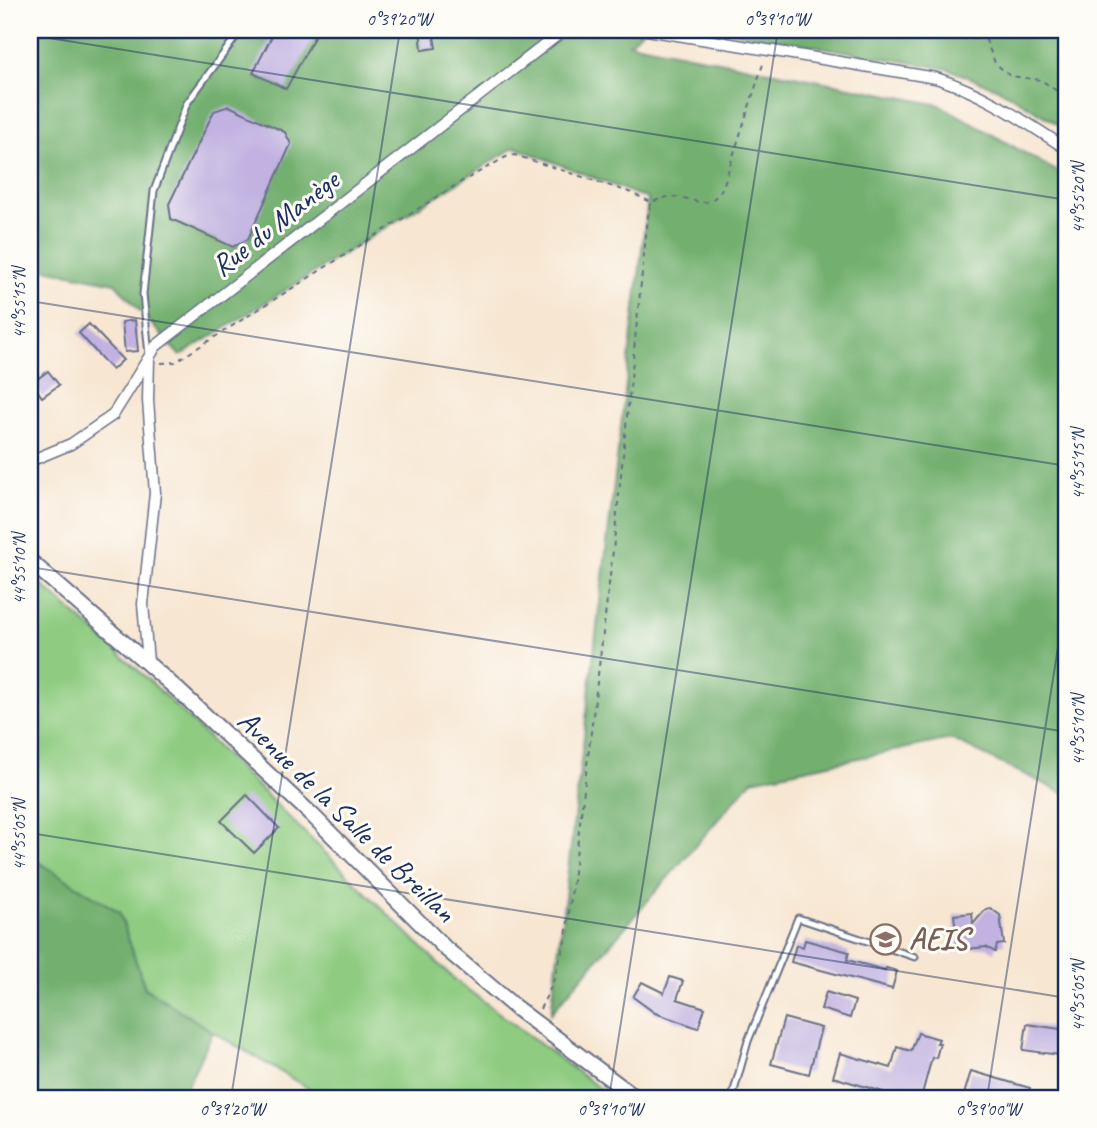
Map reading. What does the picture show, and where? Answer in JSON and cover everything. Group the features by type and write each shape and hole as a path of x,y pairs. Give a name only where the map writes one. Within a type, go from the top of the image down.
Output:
{"street":[{"name":"Rue du Manège","path":"30,461 71,444 113,415 156,346 564,30"},
{"path":"647,30 936,78 989,99 1067,149"},
{"path":"148,662 143,604 155,494 148,400 149,360"},
{"name":"Avenue de la Salle de Breillan","path":"30,561 148,662 312,815 445,948 534,1022 636,1098"}],"lane":[{"path":"149,360 143,294 153,191 187,103 241,30"},
{"path":"732,1098 748,1041 798,918 915,957"}],"path":[{"path":"843,30 852,33 902,30 958,38 985,37"},
{"path":"982,30 995,63 1010,76 1041,80 1057,91 1067,93"},
{"path":"149,360 175,362 459,183 506,157 514,155 629,192 651,202 669,197 707,202 717,198 768,50"},
{"path":"534,1022 552,985 566,938 610,576 651,202"}],"green space":[{"path":"30,30 643,30 629,43 940,105 1067,177 1067,795 951,739 752,780 551,1013 648,199 515,147 180,356 115,283 30,266"},
{"path":"723,30 1067,30 1067,130 1003,91 948,69"},
{"path":"30,574 150,681 455,980 612,1098 325,1098 145,988 119,912 30,857"},
{"path":"30,857 119,912 145,988 213,1032 181,1098 30,1098"}],"building":[{"path":"275,30 318,30 286,89 253,73"},
{"path":"420,30 433,30 436,48 422,50"},
{"path":"229,106 285,132 291,144 248,239 233,247 171,219 169,204 214,111"},
{"path":"135,320 138,351 125,352 122,322"},
{"path":"89,324 123,360 112,370 79,333"},
{"path":"48,371 59,385 42,397 32,383"},
{"path":"247,795 279,828 254,853 221,821"},
{"path":"990,908 1000,915 1004,944 997,945 995,952 986,947 958,950 954,915 972,913 973,924"},
{"path":"805,940 849,952 847,960 897,971 892,989 791,962 796,945 803,947"},
{"path":"670,977 683,981 677,999 705,1008 698,1028 655,1013 633,997 642,982 664,993"},
{"path":"826,992 855,1001 850,1018 821,1009"},
{"path":"784,1018 821,1028 809,1074 771,1064"},
{"path":"1027,1024 1067,1030 1067,1056 1023,1050"},
{"path":"918,1033 939,1039 937,1043 940,1043 936,1058 932,1057 921,1098 881,1098 883,1092 833,1077 840,1053 891,1068 897,1047 911,1051"},
{"path":"971,1071 1030,1088 1027,1098 963,1098"}],"place":[{"name":"AEIS","path":"886,939"}]}
